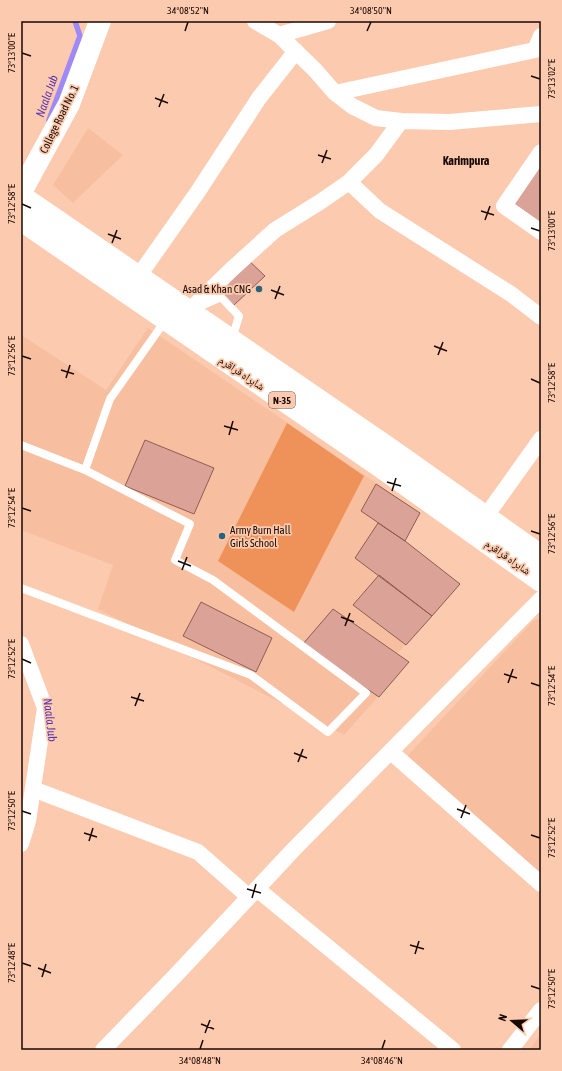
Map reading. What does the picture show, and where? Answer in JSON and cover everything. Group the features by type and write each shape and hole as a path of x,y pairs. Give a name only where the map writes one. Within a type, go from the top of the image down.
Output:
{"main road":[{"name":"College Road No. 1","path":"21,192 69,104 96,25"},
{"name":"شاہراہ قراقرم","path":"21,196 390,449 541,556"},
{"name":"شاہراہ قراقرم","path":"21,220 378,465 541,581"}],"street":[{"path":"255,21 279,35 315,70 335,93 352,106 376,118 401,121 449,122 541,114"},
{"path":"279,35 328,21"},
{"path":"335,93 535,50 541,36"},
{"path":"138,277 197,193 259,98 296,51"},
{"path":"189,311 275,230 349,182 376,155 401,121"},
{"path":"541,152 504,206 541,232"},
{"path":"349,182 380,211 511,294 541,317"},
{"path":"486,516 541,439"},
{"path":"103,1050 295,848 541,599"},
{"path":"21,644 45,708 28,821 21,844"},
{"path":"391,752 541,884"},
{"path":"33,789 198,852 253,893 453,1050"},
{"path":"510,1050 541,1010"}],"lane":[{"path":"189,311 221,297 239,316 231,340"},
{"path":"85,470 110,399 165,320"},
{"path":"21,445 85,470 190,524 175,560 213,580 366,694 328,732 251,675 21,588"}],"shaded area":[{"path":"88,128 123,155 73,203 53,185"},
{"name":"Army Burn Hall Girls School","path":"148,328 420,513 405,541 460,584 398,653 409,662 344,735 98,609 113,565 21,530 21,335 106,390"},
{"path":"287,423 364,476 294,612 218,561"},
{"path":"541,619 541,885 397,767 534,620"},
{"path":"541,1034 541,1050 529,1050"}],"building":[{"path":"541,159 541,226 509,204"},
{"path":"246,258 265,276 234,305 217,288"},
{"path":"145,440 214,468 194,514 125,486"},
{"path":"376,484 420,513 405,541 361,511"},
{"path":"378,523 405,541 460,584 432,616 355,558"},
{"path":"379,575 432,616 406,645 353,605"},
{"path":"201,602 272,638 256,672 183,636"},
{"path":"333,609 409,662 379,697 302,645"}],"waterway":[{"name":"Naala Jub","path":"49,120 80,36 75,21"}],"place":[{"name":"Asad & Khan CNG","path":"259,289"},
{"name":"Army Burn Hall Girls School","path":"222,536"}],"district":[{"name":"Karimpura","path":"466,161"}]}
